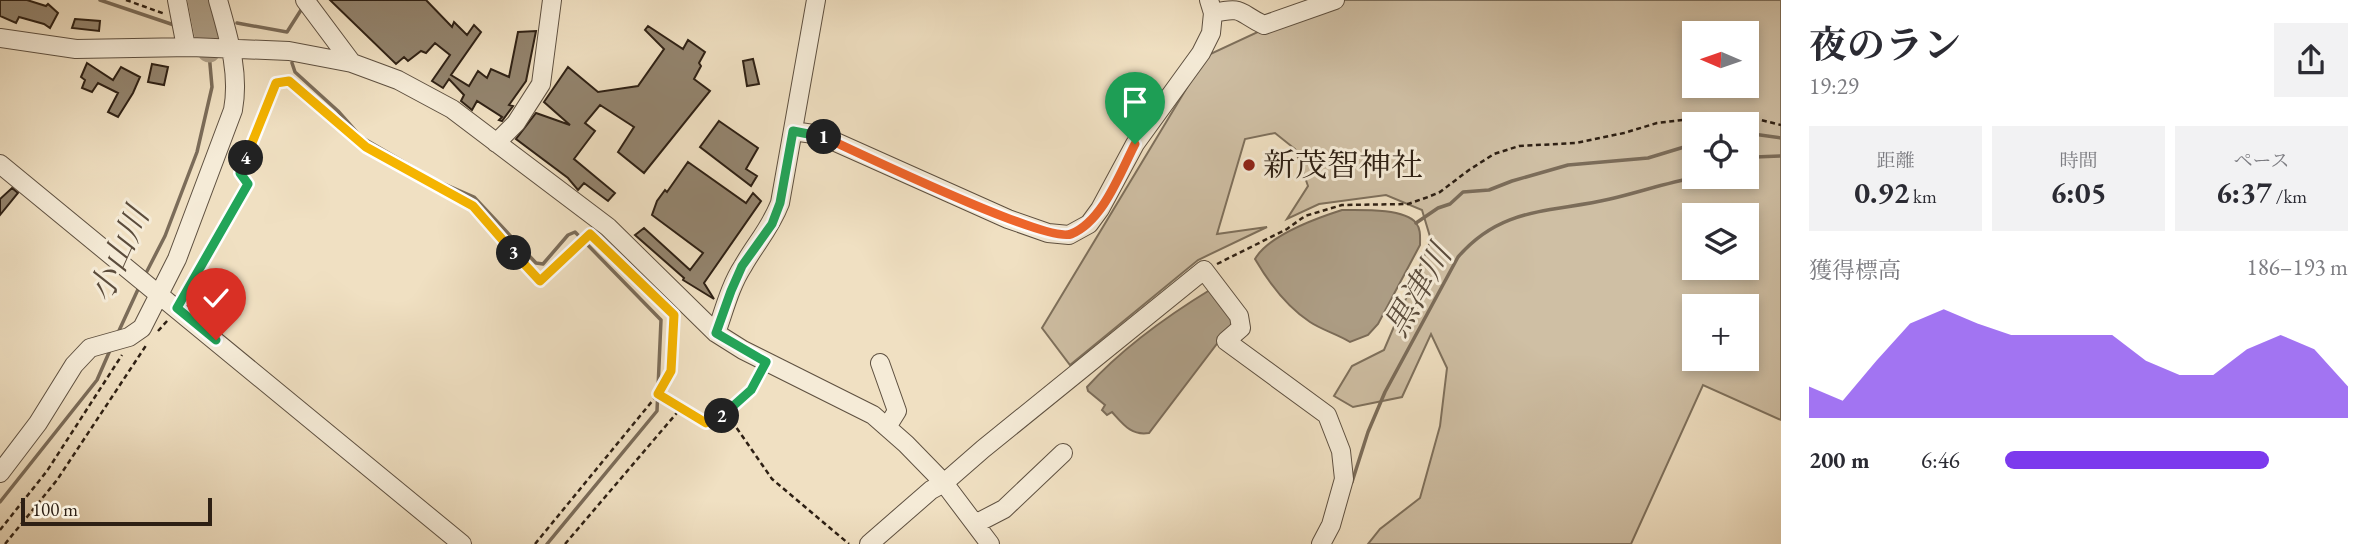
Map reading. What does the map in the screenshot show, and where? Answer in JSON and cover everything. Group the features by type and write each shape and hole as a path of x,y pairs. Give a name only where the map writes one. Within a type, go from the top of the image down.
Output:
{"street":[{"path":"0,473 38,423 74,365 90,348 128,342 142,328 177,259 233,110 236,80 224,47 218,0"},
{"path":"305,0 352,63"},
{"path":"496,143 516,122 541,84 552,0"},
{"path":"716,333 742,266 772,224 780,203 816,0"},
{"path":"793,131 820,135 1008,219 1048,233 1069,235 1088,224 1101,209 1135,144 1201,53 1211,33 1211,7 1245,12 1264,25 1335,0"},
{"path":"178,9 188,47"},
{"path":"0,38 76,49 224,47 289,51 352,63 397,80 452,109 608,227 716,333 766,362 873,415 944,483 990,544"},
{"path":"0,164 462,544"},
{"path":"869,544 931,490 944,483 1204,270 1239,316 1241,328 1226,341 1327,415 1341,451 1344,479 1331,524 1321,544"},
{"path":"880,363 897,411 887,427"},
{"path":"975,524 1004,509 1063,453"}],"path":[{"path":"126,0 178,9"},
{"path":"155,334 177,308 248,184 240,173 276,83 289,81 366,147 473,206 540,281 590,234 674,315 671,371 658,394 535,544"},
{"path":"1204,270 1287,229 1306,216 1342,205 1408,204 1428,197 1440,192 1494,154 1519,146 1576,142 1624,133 1657,123 1716,116 1745,116 1781,125"},
{"path":"0,530 47,471 128,342"},
{"path":"5,544 57,480 147,343"},
{"path":"658,394 706,423 726,414 751,390 766,362"},
{"path":"565,544 681,408"},
{"path":"726,414 772,479 849,544"}],"shaded area":[{"path":"1327,0 1781,0 1781,420 1703,385 1631,544 1368,544 1380,529 1420,498 1440,426 1447,368 1431,334 1402,397 1353,407 1334,396 1352,366 1384,350 1431,240 1422,210 1386,195 1319,204 1287,219 1308,186 1295,149 1275,133 1245,139 1217,234 1267,227 1198,260 1070,365 1042,328 1206,56"},
{"path":"1342,210 1381,211 1402,215 1416,223 1420,236 1420,245 1378,324 1368,335 1350,342 1302,316 1272,286 1255,259 1282,235"},
{"path":"1213,288 1235,320 1149,433 1132,431 1112,412 1107,415 1102,410 1105,405 1088,391 1087,387 1146,333"}],"building":[{"path":"0,0 27,0 46,6 48,4 58,13 50,28 19,17 16,23 0,16"},
{"path":"330,0 426,0 452,27 454,22 467,35 474,25 481,32 451,75 469,86 478,71 487,78 491,69 509,77 518,32 536,31 526,81 509,105 513,106 502,121 499,120 502,117 477,101 472,110 461,101 464,95 449,79 443,88 432,81 450,55 435,43 426,53 421,51 408,61 404,57 396,64"},
{"path":"75,19 100,21 99,31 72,28"},
{"path":"648,26 683,49 688,40 705,52 694,79 710,91 644,173 618,152 634,127 600,105 585,123 595,131 574,159 615,193 608,201 584,183 578,190 568,178 516,139 536,113 570,125 544,102 568,67 598,92 638,86 664,49 645,30"},
{"path":"753,59 759,84 747,86 743,61"},
{"path":"87,63 113,80 121,67 140,77 118,117 108,112 118,93 98,83 92,92 82,88 85,80 81,77"},
{"path":"152,64 168,67 164,85 148,82"},
{"path":"719,121 758,148 746,169 757,176 751,186 700,147"},
{"path":"688,162 746,203 753,193 761,201 704,283 714,299 683,280 684,278 635,235 644,228 690,270 703,253 652,215 657,201 665,190 667,192"},
{"path":"12,188 18,193 0,215 0,199"}],"waterway":[{"path":"100,0 174,25"},
{"name":"小山川","path":"199,0 209,51"},
{"path":"237,23 287,32 301,10"},
{"name":"小山川","path":"145,275 165,236 197,152 212,87 209,53"},
{"path":"292,63 295,72 338,111 361,137 435,180 474,197 536,263 543,264 568,235 575,232 661,320 657,411 547,544"},
{"path":"1759,135 1781,138"},
{"path":"1416,223 1438,208 1450,204 1463,192 1489,190 1568,165 1648,158 1682,148"},
{"name":"黒津川","path":"1759,157 1781,156"},
{"name":"黒津川","path":"1352,482 1368,432 1385,392 1458,257 1475,240 1492,228 1528,214 1610,199 1682,181"},
{"name":"小山川","path":"117,335 140,285"},
{"name":"小山川","path":"0,502 97,380 111,348"}],"place":[{"name":"新茂智神社","path":"1249,165"}],"route":[{"path":"216,340 177,308 248,184 240,173 276,83 289,81 366,147 473,206 540,281 590,234 674,315 671,371 658,394 706,423 726,414 751,390 766,362 716,333 742,266 772,224 780,203 793,131 820,135 1008,219 1048,233 1069,235 1088,224 1101,209 1135,144"}]}
